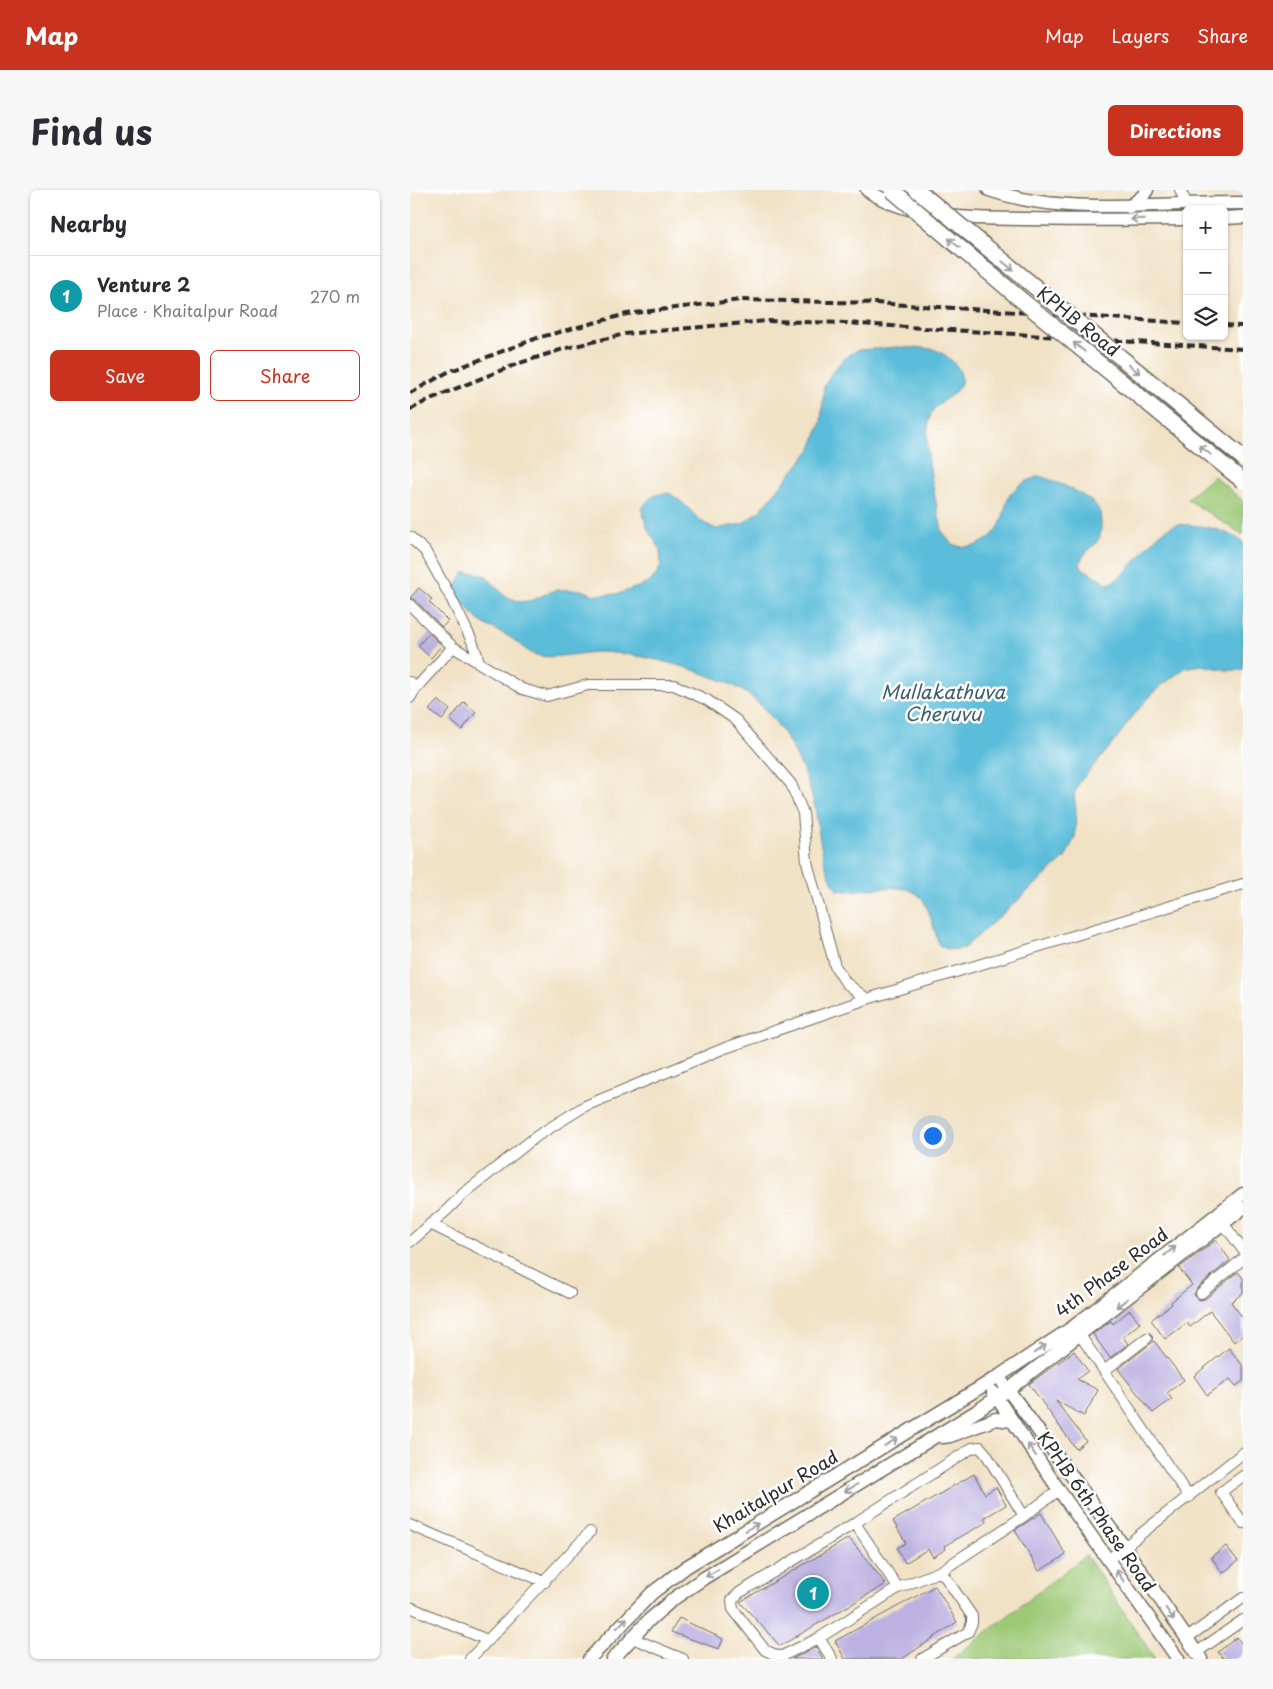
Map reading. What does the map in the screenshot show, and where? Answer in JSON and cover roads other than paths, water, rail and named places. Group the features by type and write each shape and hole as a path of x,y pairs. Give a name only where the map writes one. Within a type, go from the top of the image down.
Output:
{"main road":[{"name":"KPHB Road","path":"892,190 1019,298 1243,480"},
{"name":"KPHB Road","path":"917,190 1243,458"}],"street":[{"path":"867,190 902,208 926,214 974,218 1054,220 1183,219"},
{"path":"989,190 1008,197 1036,202 1130,207 1243,202"},
{"path":"1130,207 1147,190"},
{"path":"1180,190 1187,204"},
{"path":"1228,218 1243,217"},
{"path":"410,537 425,551 450,596 472,641 478,661"},
{"path":"410,605 453,647 522,689 547,696 588,686 674,685 708,700 736,720 791,784 803,813 807,862 835,966 846,983 867,999"},
{"path":"410,698 413,685 453,647"},
{"path":"410,1242 463,1194 537,1136 585,1106 725,1048 867,999 1243,884"},
{"name":"4th Phase Road","path":"999,1376 1073,1326 1243,1194"},
{"name":"4th Phase Road","path":"1008,1390 1243,1208"},
{"path":"1223,1223 1243,1250"},
{"path":"430,1224 570,1293"},
{"path":"1201,1293 1243,1259"},
{"path":"1080,1335 1189,1497"},
{"path":"1104,1372 1147,1338"},
{"name":"Khaitalpur Road","path":"589,1659 652,1593 686,1567 999,1376"},
{"name":"KPHB 6th Phase Road","path":"999,1376 1125,1548 1199,1656"},
{"name":"KPHB 6th Phase Road","path":"987,1384 1178,1659"},
{"name":"Khaitalpur Road","path":"613,1659 647,1622 672,1600 704,1578 932,1439 1008,1390"},
{"path":"932,1439 950,1436 996,1418 1012,1421"},
{"path":"1024,1516 986,1454 980,1447 972,1448 855,1523 739,1593 732,1600 732,1609 765,1650 780,1657 819,1638 898,1588 942,1571 1024,1516 1059,1490"},
{"path":"1108,1560 1243,1453"},
{"path":"1243,1476 1221,1492 1243,1523"},
{"path":"855,1523 898,1588"},
{"path":"410,1525 545,1582"},
{"path":"470,1659 545,1582 590,1532"},
{"path":"922,1659 968,1632 972,1623 972,1616 942,1571"},
{"path":"1187,1638 1243,1598"},
{"path":"410,1607 488,1640"},
{"path":"1199,1656 1243,1620"},
{"path":"632,1638 683,1659"},
{"path":"819,1638 832,1659"}],"water":[{"name":"Mullakathuva Cheruvu","path":"897,347 928,348 938,351 954,363 961,375 959,387 937,406 931,414 928,432 931,475 942,531 951,543 964,547 984,542 990,538 1000,524 1007,500 1012,492 1038,476 1080,494 1099,510 1101,527 1099,538 1085,554 1080,565 1109,584 1118,579 1159,535 1176,525 1211,528 1243,542 1243,670 1227,670 1201,665 1185,668 1157,689 1135,713 1113,743 1079,783 1074,795 1076,810 1075,837 1065,858 964,948 954,950 939,945 929,913 919,895 900,888 838,890 832,881 824,860 814,803 802,769 785,735 774,719 747,694 732,685 701,673 668,662 634,655 600,652 553,657 535,655 508,636 479,621 460,600 457,592 458,583 464,573 486,576 505,596 521,602 533,600 555,590 581,590 595,595 618,594 649,583 657,574 661,565 660,549 647,528 642,509 650,498 669,493 684,504 700,521 716,529 742,524 760,511 811,449 821,422 824,387 832,372 848,355 859,350"}],"railway":[{"path":"410,393 448,372 537,338 627,314 740,300 876,303 1183,323"},
{"path":"410,410 428,400 517,364 563,349 625,334 766,321 846,323 1243,349"},
{"path":"1228,325 1243,326"}],"place":[{"name":"Venture 2","path":"813,1593"}]}
